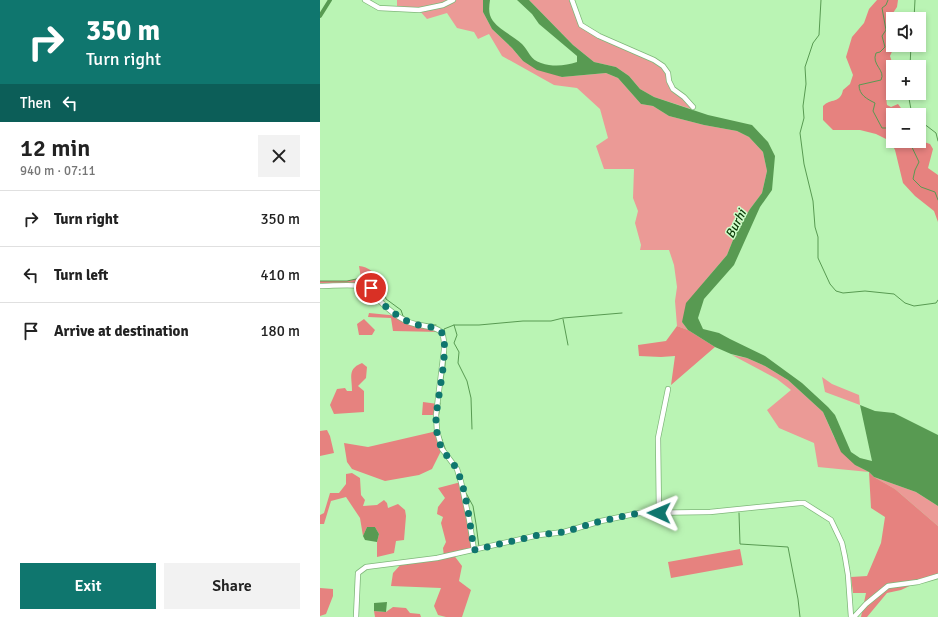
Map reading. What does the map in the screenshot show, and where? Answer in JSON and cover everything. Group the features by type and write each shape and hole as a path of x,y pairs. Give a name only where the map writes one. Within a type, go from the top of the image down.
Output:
{"street":[{"path":"365,0 379,8 419,10 443,5 453,0"},
{"path":"572,0 581,25 599,36 654,60 663,66 668,73 669,81 673,89 684,97 693,107"},
{"path":"320,286 360,286 371,288 376,291 377,298 399,316 412,324 437,329 441,332 444,339 444,350 436,415 437,432 442,449 457,470 461,482 470,519 474,550"},
{"path":"659,513 658,438 668,389"},
{"path":"356,617 358,572 366,567 429,560 539,535 564,532 601,521 639,513 710,512 804,503 831,520 842,543 846,563 852,617"},
{"path":"852,617 888,586 918,582 938,576"}],"shaded area":[{"path":"397,0 483,0 483,12 492,29 523,61 562,77 606,73 618,78 641,104 653,106 669,116 704,125 737,131 749,137 763,152 767,171 762,193 737,230 727,255 704,282 682,322 688,330 677,326 675,301 677,287 674,265 669,250 640,250 641,245 635,223 638,211 633,198 634,169 604,169 596,146 608,138 600,109 577,88 554,85 502,56 489,34 478,39 474,32 457,28 447,13 427,19 419,10 397,9"},
{"path":"483,0 490,0 489,8 491,19 499,27 522,44 532,58 537,62 550,65 564,65 577,62 577,56 539,24 532,14 517,0 529,0 573,45 594,62 616,67 629,76 640,89 654,97 708,115 752,125 768,142 775,156 772,190 760,207 734,265 704,299 698,318 703,329 719,333 765,356 802,383 835,415 851,452 860,458 872,461 860,405 875,411 894,413 938,435 938,506 916,492 874,477 869,472 855,465 841,452 823,412 788,380 765,366 715,347 688,330 682,322 686,303 727,255 737,230 762,193 767,171 763,152 749,137 737,131 704,125 669,116 653,106 641,104 618,78 606,73 562,77 537,70 523,61 492,29 483,12"},
{"path":"529,0 572,0 581,25 663,66 673,89 693,107 691,109 654,97 640,89 629,76 616,67 594,62 573,45"},
{"path":"877,0 898,0 897,7 894,12 886,12 886,52 892,52 890,56 891,60 886,60 886,100 887,105 891,107 898,104 901,108 886,108 886,139 876,134 860,130 833,130 823,120 823,106 840,97 843,90 850,84 853,75 846,57 852,37 864,23 869,9"},
{"path":"926,143 930,144 933,149 928,168 938,175 938,222 934,211 915,196 903,183 894,148 926,148"},
{"path":"359,266 369,269 378,276 383,281 383,288 376,291 371,288 320,286 320,281 347,281 361,278"},
{"path":"369,313 399,316 441,332 393,331 391,318 368,317"},
{"path":"364,319 375,330 372,335 359,335 357,324"},
{"path":"677,326 688,330 715,347 671,385 675,356 639,356 638,345 666,341"},
{"path":"732,355 747,358 765,366 788,380 823,412 834,437 855,465 869,472 818,467 814,443 779,428 767,410 791,390 777,379"},
{"path":"362,363 367,367 366,378 358,386 364,391 364,412 334,414 330,405 337,389 345,388 347,391 352,391 352,371 357,365"},
{"path":"822,377 832,384 859,395 860,405 825,392"},
{"path":"423,402 438,404 436,415 422,415"},
{"path":"327,430 334,453 320,456 320,431"},
{"path":"437,431 442,449 432,469 419,475 385,481 352,469 347,462 344,443 368,447"},
{"path":"869,472 874,477 895,489 938,526 938,576 918,582 901,590 887,593 867,617 861,617 866,593 853,593 851,577 867,576 881,543 885,517 871,508"},
{"path":"352,473 360,478 361,495 365,500 363,506 377,505 384,500 387,503 388,508 398,504 405,510 404,540 396,541 394,553 377,557 377,542 379,534 375,527 367,527 363,536 360,518 346,497 331,501 324,524 320,524 320,515 324,513 330,493 339,493 346,484 346,474"},
{"path":"874,477 916,492 938,506 938,526 895,489"},
{"path":"461,482 474,550 453,554 462,566 459,581 471,590 462,617 446,617 438,615 434,606 441,588 391,586 393,573 403,562 444,557 443,548 446,542 441,523 443,517 437,514 438,507 445,498 438,488"},
{"path":"367,527 375,527 379,534 377,542 365,540 363,536"},
{"path":"740,549 743,565 671,578 668,562"},
{"path":"320,588 333,589 333,596 326,614 320,616"},
{"path":"387,602 386,612 374,611 374,603"},
{"path":"393,607 406,608 410,613 420,614 421,617 375,617 374,611 386,612"}],"waterway":[{"path":"320,16 330,0"},
{"path":"821,0 819,35 813,43 805,67 806,84 803,106 804,118 800,133 804,164 813,201 815,227 818,237 818,258 830,284 836,291 843,293 865,291 894,294 905,303 914,306 936,303 938,300"},
{"path":"886,128 882,128 873,111 875,103 862,94 859,85 881,80 882,73 875,61 875,57 876,53 880,52 885,47 882,36 886,30 882,8 886,5 888,0"},
{"path":"914,12 915,0"},
{"path":"910,60 911,52"},
{"path":"909,100 911,108"},
{"path":"926,125 936,133 938,141"},
{"path":"912,148 919,162 913,179 921,187 935,192 938,200"},
{"path":"320,281 347,281 361,278 379,286 384,291 386,299 401,310 403,316 407,319"},
{"path":"441,390 446,360 444,329 454,325 551,321 563,318 622,313"},
{"path":"563,319 568,345"},
{"path":"431,325 436,325"},
{"path":"454,325 457,335 454,343 459,352 458,363 467,381 471,398 472,429"},
{"path":"438,420 440,403"},
{"path":"441,437 446,451"},
{"path":"466,493 473,506 479,547"},
{"path":"739,513 740,544 788,547 800,617"}],"route":[{"path":"371,288 376,291 377,298 383,304 399,316 412,324 437,329 441,332 444,339 441,383 436,421 437,432 442,449 457,470 461,482 470,519 474,550 539,535 564,532 601,521 639,513 659,513"}],"water label":[{"name":"Burhi","path":"736,224"}]}
